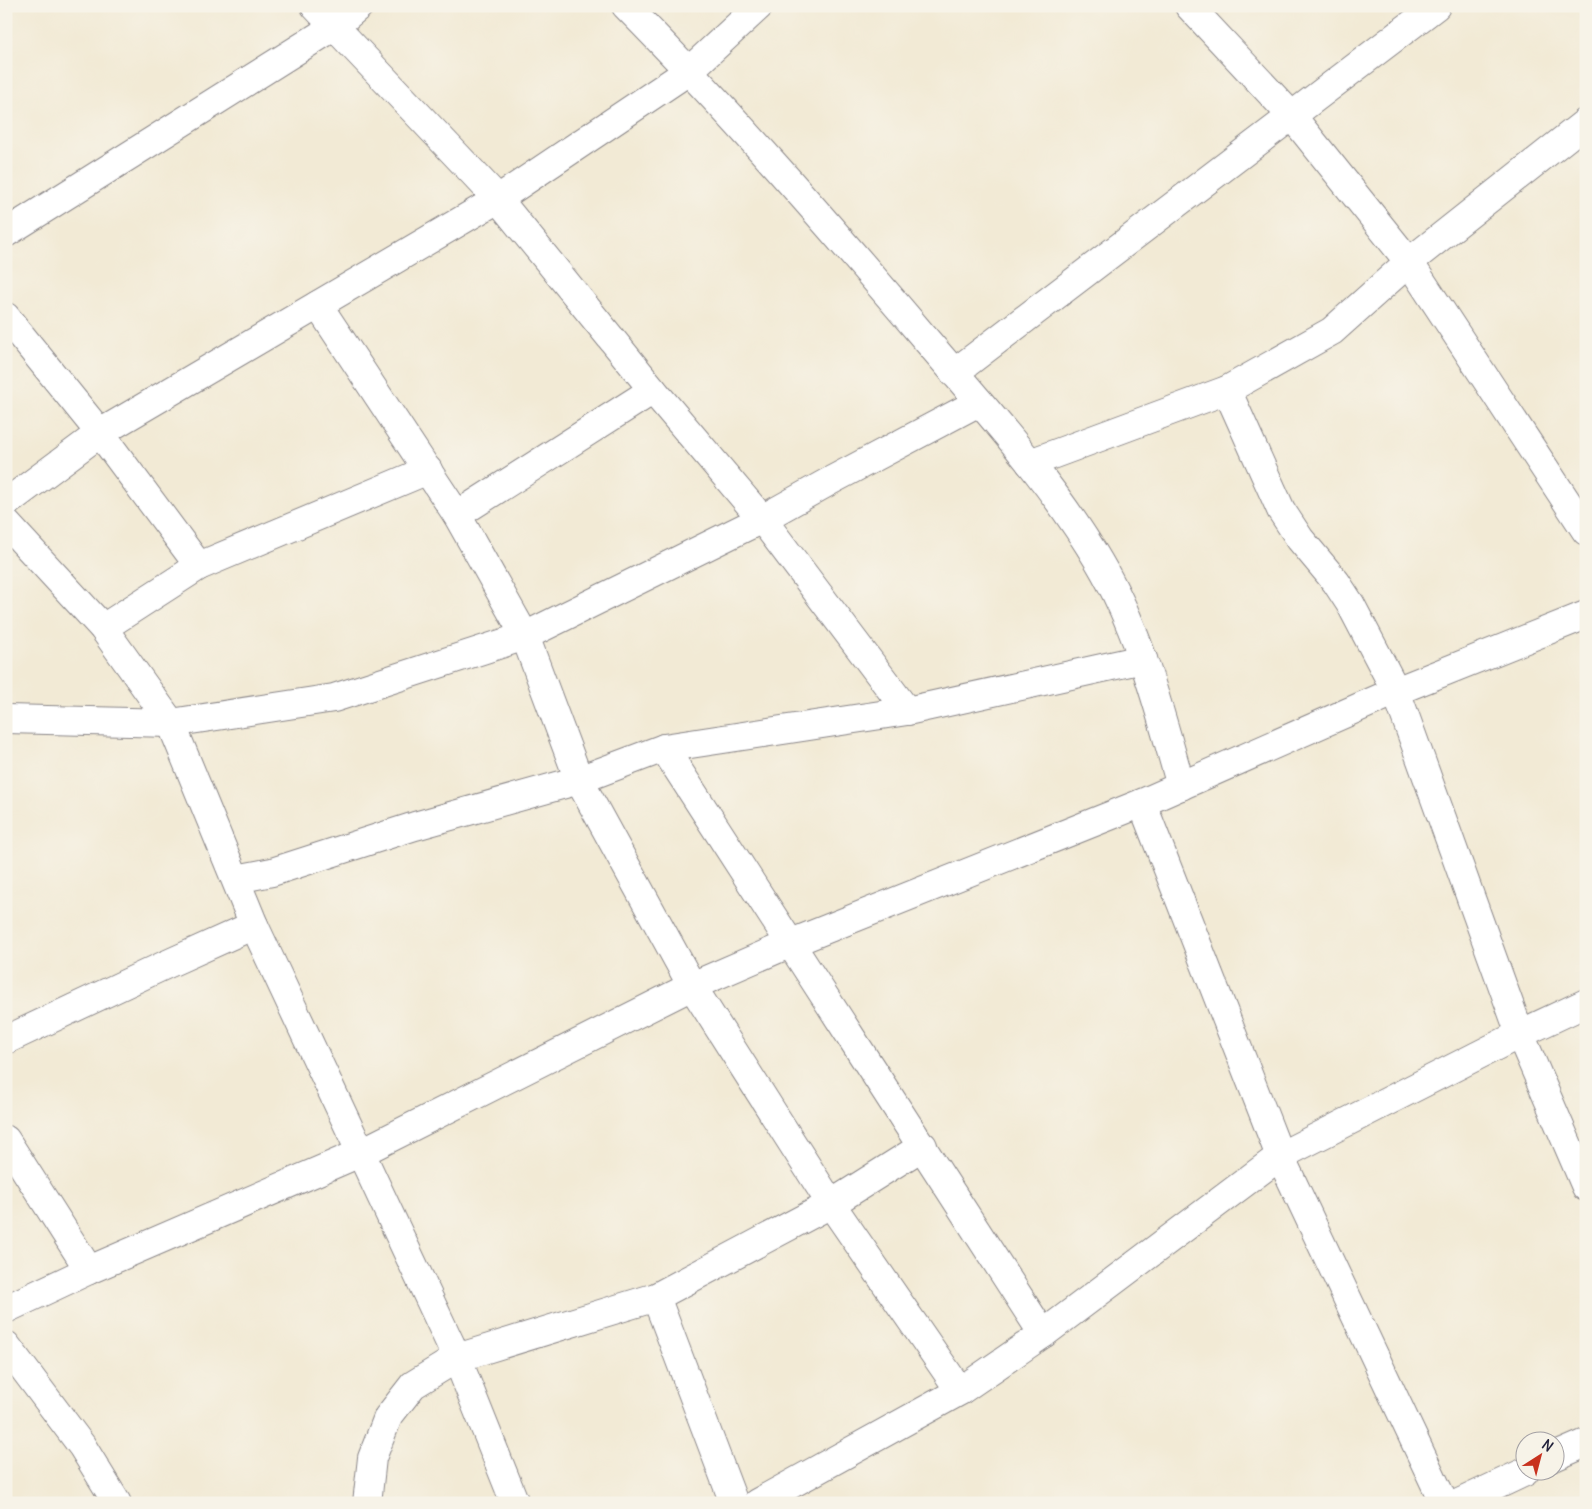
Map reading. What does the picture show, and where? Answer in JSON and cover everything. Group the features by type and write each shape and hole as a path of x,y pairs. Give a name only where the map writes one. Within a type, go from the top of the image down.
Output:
{"street":[{"path":"315,6 498,199 762,519 907,712"},
{"path":"6,233 335,26 359,6"},
{"path":"626,6 690,70 844,243 1030,463 1075,524 1100,563 1124,610 1143,659 1181,786"},
{"path":"6,503 100,434 498,199 690,70 759,6"},
{"path":"1189,6 1292,115 1409,262 1586,531"},
{"path":"954,373 1436,6"},
{"path":"1030,463 1227,390 1332,331 1409,262 1586,122"},
{"path":"318,305 458,515 525,636 579,780 692,986 831,1204 960,1391"},
{"path":"6,317 100,434 199,566"},
{"path":"458,515 654,390"},
{"path":"1227,390 1281,510 1300,539 1336,582 1351,605 1396,691 1520,1034 1586,1187"},
{"path":"6,718 171,723 334,698 525,636 762,519 979,402"},
{"path":"103,628 199,566 428,470"},
{"path":"6,523 103,628 171,723 254,925 457,1358 515,1503"},
{"path":"6,1309 89,1270 360,1153 692,986 789,944 1142,803 1396,691 1586,615"},
{"path":"236,879 272,872 415,826 579,780 664,748 907,712 1143,659"},
{"path":"664,748 1043,1334"},
{"path":"1142,803 1280,1156 1444,1503"},
{"path":"6,1040 254,925"},
{"path":"757,1503 960,1391 1043,1334 1280,1156 1520,1034 1586,1003"},
{"path":"6,1140 89,1270"},
{"path":"367,1503 372,1458 388,1417 414,1386 457,1358 656,1297 831,1204 923,1146"},
{"path":"656,1297 734,1503"},
{"path":"6,1345 82,1446 117,1503"},
{"path":"1564,1453 1586,1443"},
{"path":"1459,1503 1514,1477"}]}
